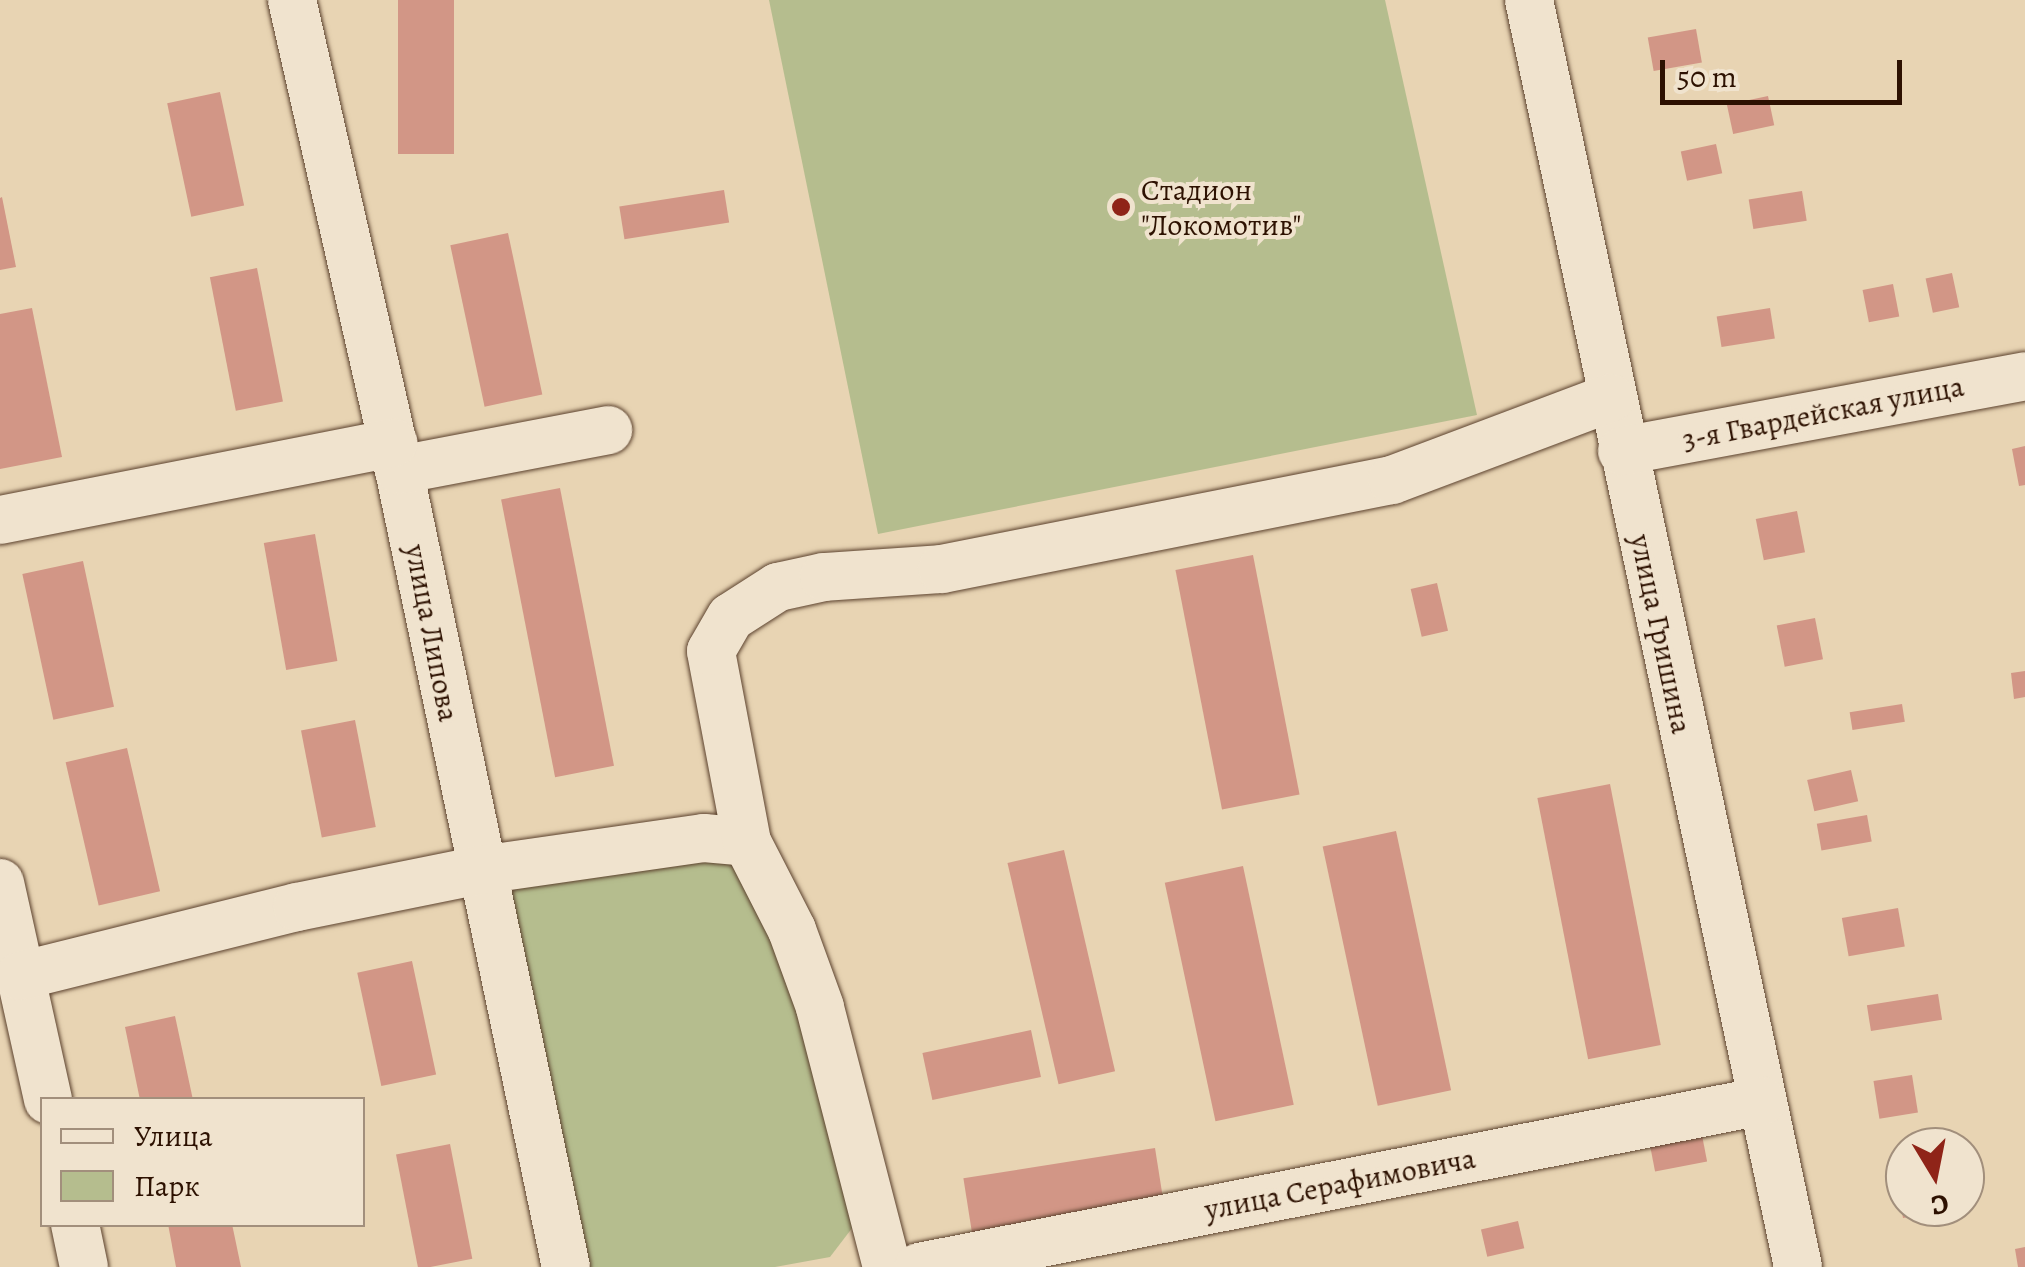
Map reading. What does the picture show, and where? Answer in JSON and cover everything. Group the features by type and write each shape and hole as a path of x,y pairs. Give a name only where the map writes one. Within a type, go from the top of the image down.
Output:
{"street":[{"name":"улица Липова","path":"292,0 397,456 480,870 566,1267"},
{"name":"улица Гришина","path":"1529,0 1610,398 1798,1267"},
{"name":"3-я Гвардейская улица","path":"1622,451 2025,376"},
{"path":"886,1267 820,1007 792,930 747,842 711,652 731,616 778,587 824,576 942,570 1392,480 1610,398"},
{"path":"0,520 397,456 608,430"},
{"path":"20,976 296,907 480,870 704,838 747,842"},
{"path":"0,883 47,1097"},
{"name":"улица Серафимовича","path":"919,1267 1762,1101"},
{"path":"76,1227 84,1267"}],"green space":[{"name":"Стадион \"Локомотив\"","path":"769,0 1385,0 1477,415 878,534"},
{"path":"696,852 736,862 774,922 856,1223 830,1257 775,1267 584,1267 501,887"}],"building":[{"path":"398,0 454,0 454,154 398,154"},
{"path":"1696,29 1702,62 1654,71 1648,38"},
{"path":"220,92 244,205 191,217 167,103"},
{"path":"1768,96 1774,125 1733,134 1727,105"},
{"path":"1716,144 1722,173 1687,181 1681,151"},
{"path":"724,190 729,223 624,239 619,207"},
{"path":"1802,191 1807,221 1753,229 1749,199"},
{"path":"0,198 16,267 0,270"},
{"path":"508,233 542,394 485,407 450,245"},
{"path":"257,268 283,402 236,411 210,277"},
{"path":"1952,273 1959,307 1933,313 1926,279"},
{"path":"1893,284 1899,316 1869,322 1863,290"},
{"path":"32,308 62,457 0,469 0,314"},
{"path":"1770,308 1775,339 1722,347 1717,316"},
{"path":"2025,446 2025,485 2019,486 2012,449"},
{"path":"560,488 614,766 555,777 501,499"},
{"path":"1797,511 1805,552 1764,560 1756,519"},
{"path":"315,534 337,661 286,670 264,543"},
{"path":"1253,555 1300,795 1222,810 1175,570"},
{"path":"83,561 114,707 53,720 22,574"},
{"path":"1437,583 1448,631 1422,637 1411,589"},
{"path":"1815,618 1823,659 1785,667 1777,625"},
{"path":"2025,671 2025,697 2014,699 2011,673"},
{"path":"1902,704 1905,722 1852,730 1850,712"},
{"path":"355,720 376,827 322,837 301,730"},
{"path":"127,748 160,891 99,905 66,762"},
{"path":"1851,770 1858,801 1814,811 1807,780"},
{"path":"1610,784 1661,1045 1588,1059 1537,798"},
{"path":"1867,815 1872,842 1821,850 1817,824"},
{"path":"1396,831 1451,1090 1378,1106 1323,847"},
{"path":"1064,850 1115,1071 1059,1084 1007,863"},
{"path":"1243,866 1294,1105 1215,1121 1165,883"},
{"path":"1898,908 1905,946 1849,956 1842,918"},
{"path":"412,961 436,1074 381,1086 357,973"},
{"path":"1938,994 1942,1020 1871,1031 1867,1005"},
{"path":"175,1016 192,1097 139,1097 125,1027"},
{"path":"1031,1030 1041,1077 932,1100 922,1053"},
{"path":"1912,1075 1918,1113 1879,1119 1873,1081"},
{"path":"1701,1130 1707,1161 1655,1172 1649,1140"},
{"path":"450,1144 472,1259 418,1267 396,1154"},
{"path":"1155,1148 1164,1203 972,1234 963,1178"},
{"path":"1518,1221 1524,1248 1487,1257 1481,1230"},
{"path":"169,1227 233,1227 241,1267 176,1267"},
{"path":"2025,1247 2025,1267 2018,1267 2015,1249"}],"place":[{"name":"Стадион \"Локомотив\"","path":"1121,207"}]}
